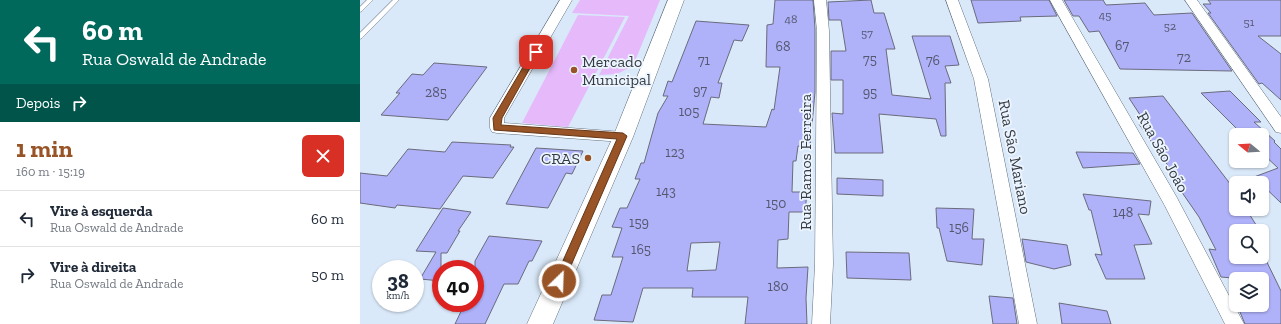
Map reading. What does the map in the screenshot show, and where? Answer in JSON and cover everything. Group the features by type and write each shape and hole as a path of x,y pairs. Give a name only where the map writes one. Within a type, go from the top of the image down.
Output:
{"street":[{"path":"566,0 497,118 497,128 623,136"},
{"path":"540,324 623,136 676,0"},
{"name":"Rua Ramos Ferreira","path":"820,0 823,31 824,264 821,324"},
{"name":"Rua São Mariano","path":"952,0 981,79 1028,324"},
{"name":"Rua São João","path":"1056,0 1141,148 1210,274 1234,324"},
{"path":"1191,0 1281,128"}],"lane":[{"path":"360,10 370,0"},
{"path":"360,37 396,0"}],"shaded area":[{"path":"580,0 660,0 633,66 617,74 599,75 629,16 572,13"},
{"name":"Mercado Municipal","path":"578,15 625,17 568,127 522,123"}],"building":[{"path":"775,0 813,0 815,29 815,92 810,147 798,146 796,161 793,161 792,192 807,192 805,212 789,212 788,239 778,240 777,268 808,267 806,298 807,324 745,324 748,297 692,297 693,288 643,288 633,322 594,320 602,295 611,295 623,257 612,257 622,228 612,227 620,208 627,208 640,179 635,179 641,163 644,163 658,113 668,96 663,96 668,81 672,82 696,21 749,25 742,41 734,40 718,83 722,83 719,98 711,97 703,124 766,127 772,109 774,110 780,67 766,67 767,25 773,24","holes":["720,242 716,270 687,271 691,243"]},
{"path":"871,0 874,13 884,13 895,49 886,49 892,95 931,99 912,36 950,36 959,65 945,66 951,83 945,83 946,136 941,136 936,119 879,114 883,153 835,153 832,113 843,114 843,80 831,80 831,51 846,51 841,20 829,20 828,2"},
{"path":"971,0 1049,0 1057,16 1020,17 1021,21 978,23"},
{"path":"1064,0 1103,0 1106,5 1145,3 1154,15 1192,13 1232,71 1120,69 1099,31 1089,32 1079,16 1073,16"},
{"path":"1208,0 1281,0 1281,36 1258,36 1281,54 1281,100 1262,83 1259,84 1208,13 1211,13 1203,4 1211,4"},
{"path":"434,63 487,67 448,120 381,115 400,93 396,93 412,74 423,75"},
{"path":"1230,91 1261,122 1254,122 1261,128 1236,128 1201,93"},
{"path":"1163,96 1229,182 1229,216 1250,216 1256,224 1229,224 1229,264 1268,264 1281,291 1281,324 1245,324 1240,312 1269,312 1269,272 1229,272 1229,278 1221,277 1209,249 1216,250 1199,217 1181,191 1185,190 1139,124 1146,124 1129,98"},
{"path":"1269,136 1281,149 1281,203 1269,191 1269,176 1257,176 1278,168 1269,160"},
{"path":"452,142 511,145 510,147 514,147 493,178 463,176 440,209 397,205 395,208 360,203 360,173 387,176 408,149 445,152"},
{"path":"536,148 583,151 572,174 566,173 548,208 506,204"},
{"path":"1076,152 1133,153 1140,164 1083,168"},
{"path":"837,178 883,180 883,196 837,194"},
{"path":"1083,194 1151,201 1149,215 1138,214 1152,244 1134,245 1145,279 1106,279 1095,254 1102,255 1091,210 1089,210"},
{"path":"443,208 471,212 458,231 460,231 447,253 441,253 441,260 432,260 432,280 424,279 424,272 436,252 416,251"},
{"path":"936,208 974,209 972,239 984,239 982,265 947,261 939,228 937,228"},
{"path":"489,236 542,241 532,261 529,261 518,284 504,284 485,324 455,324 461,312 484,312 484,260 476,260"},
{"path":"1022,239 1067,245 1071,265 1054,269 1026,262"},
{"path":"846,252 909,253 911,280 847,278"},
{"path":"989,296 1013,298 1017,324 993,324"},
{"path":"1059,303 1107,311 1111,324 1062,324"}],"place":[{"name":"Mercado Municipal","path":"574,70"},
{"name":"CRAS","path":"588,158"}],"route":[{"path":"536,52 497,118 497,128 623,136 559,281"}]}
